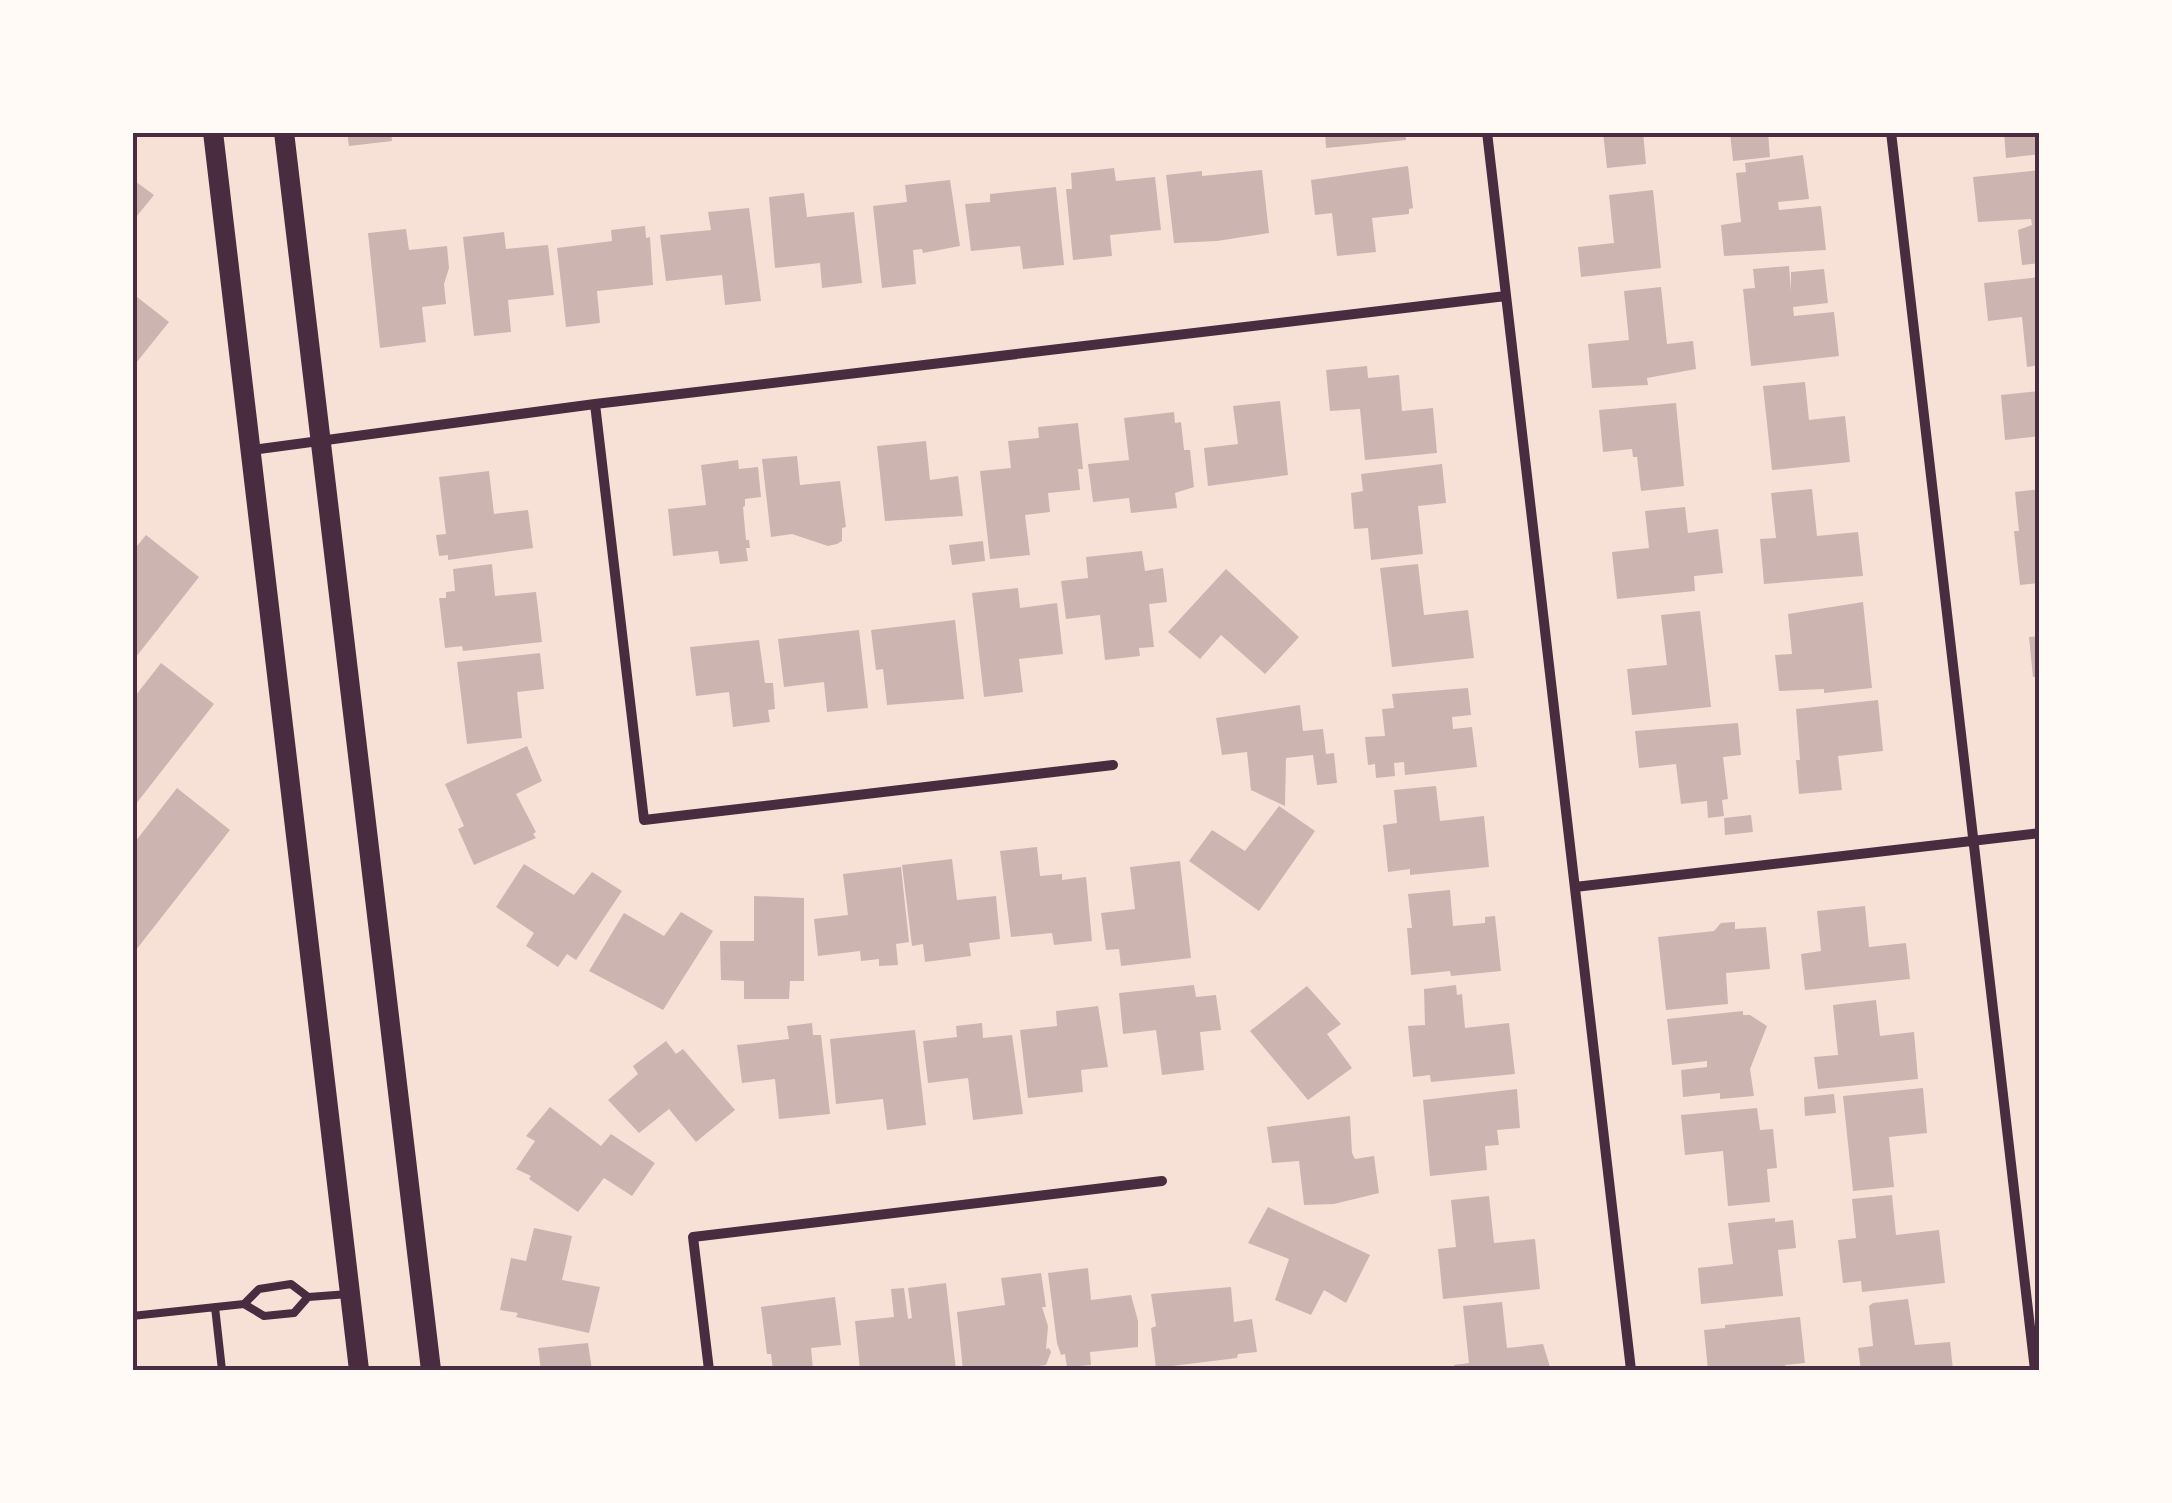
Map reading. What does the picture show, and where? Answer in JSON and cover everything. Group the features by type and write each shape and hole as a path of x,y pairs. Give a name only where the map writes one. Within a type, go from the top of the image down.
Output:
{"main road":[{"path":"213,132 359,1370"},
{"path":"284,132 431,1370"}],"street":[{"path":"1487,132 1631,1370"},
{"path":"1891,132 2035,1370"},
{"path":"252,450 595,404 1506,296"},
{"path":"595,404 644,820 1113,765"},
{"path":"1574,887 2040,833"},
{"path":"709,1370 693,1237 1162,1182"}],"lane":[{"path":"244,1304 259,1288 291,1284 308,1297 350,1294"},
{"path":"132,1316 244,1304 264,1316 294,1313 308,1297"},
{"path":"215,1307 222,1370"}],"building":[{"path":"347,132 391,132 392,141 349,146"},
{"path":"1325,132 1405,132 1406,140 1326,148"},
{"path":"1603,132 1643,132 1646,164 1607,168"},
{"path":"1730,132 1768,132 1770,157 1733,161"},
{"path":"2004,132 2040,132 2040,154 2006,158"},
{"path":"1803,155 1809,199 1778,202 1779,210 1821,206 1826,250 1724,256 1721,225 1741,222 1736,173 1746,172 1745,163"},
{"path":"1408,166 1413,208 1409,214 1372,218 1376,252 1337,256 1332,213 1315,215 1311,180"},
{"path":"1114,168 1116,181 1155,177 1161,230 1110,235 1112,256 1073,260 1066,189 1072,189 1071,173"},
{"path":"1262,170 1269,233 1174,243 1166,175"},
{"path":"2040,170 2040,263 2022,265 2018,230 2032,225 2031,219 1978,222 1973,177"},
{"path":"132,179 154,195 132,222"},
{"path":"950,180 960,246 923,253 922,249 913,250 916,284 882,288 873,206 907,202 905,185"},
{"path":"1056,187 1064,265 1023,269 1020,246 971,251 965,204 990,202 990,194"},
{"path":"1653,190 1661,268 1581,277 1578,247 1614,243 1609,195"},
{"path":"804,193 807,217 854,212 862,283 822,288 820,263 775,268 769,197"},
{"path":"749,208 761,301 725,305 722,275 666,281 660,235 711,230 708,212"},
{"path":"645,226 646,238 650,237 653,285 597,291 600,323 566,327 557,248 612,241 611,230"},
{"path":"406,229 409,250 447,246 446,304 422,307 426,342 380,348 368,233"},
{"path":"504,232 506,249 548,245 554,295 508,300 511,332 474,336 463,237"},
{"path":"1789,266 1791,292 1791,272 1824,269 1828,303 1793,307 1794,316 1834,312 1839,356 1751,366 1743,289 1755,288 1753,269"},
{"path":"2040,277 2040,365 2027,367 2022,317 1988,321 1984,283"},
{"path":"1661,287 1667,344 1693,341 1696,369 1647,378 1648,385 1592,388 1588,344 1629,340 1624,291"},
{"path":"132,293 169,322 132,368"},
{"path":"1367,366 1368,378 1399,375 1402,411 1433,408 1437,453 1365,460 1360,409 1330,411 1326,370"},
{"path":"1805,382 1809,420 1845,416 1850,462 1772,470 1763,386"},
{"path":"2040,391 2040,436 2005,440 2001,395"},
{"path":"1280,401 1288,475 1208,486 1204,448 1238,444 1233,406"},
{"path":"1676,403 1684,486 1641,491 1637,457 1633,457 1632,449 1603,452 1599,410"},
{"path":"1174,412 1175,423 1181,422 1184,450 1190,450 1194,487 1175,493 1177,508 1131,513 1129,498 1093,502 1088,464 1129,460 1124,418"},
{"path":"1078,423 1083,469 1078,469 1080,490 1048,493 1050,512 1025,515 1030,555 990,559 980,471 1011,468 1008,441 1039,438 1038,427"},
{"path":"926,441 930,480 958,476 963,516 885,521 877,446"},
{"path":"797,456 800,485 840,481 846,527 842,528 842,541 837,544 828,546 792,534 771,537 762,459"},
{"path":"738,460 739,469 758,467 761,497 745,499 743,507 750,548 746,548 748,561 720,564 718,551 673,556 668,509 706,505 701,465"},
{"path":"1442,464 1446,503 1418,506 1423,554 1371,560 1368,528 1354,529 1351,493 1363,491 1361,474"},
{"path":"489,471 494,514 528,510 533,548 448,560 448,555 439,556 436,535 446,534 439,477"},
{"path":"1812,489 1817,536 1858,532 1863,576 1764,584 1760,539 1776,538 1771,493"},
{"path":"2040,489 2040,583 2020,585 2014,531 2019,531 2015,492"},
{"path":"1685,507 1688,533 1718,529 1723,573 1694,576 1695,591 1617,599 1612,552 1649,548 1645,511"},
{"path":"146,535 199,577 132,662 132,552"},
{"path":"983,541 985,561 952,565 949,545"},
{"path":"1142,551 1145,571 1163,568 1167,602 1149,604 1154,647 1139,648 1140,656 1105,660 1100,615 1066,619 1061,581 1088,578 1086,557"},
{"path":"492,564 495,596 536,592 542,642 463,651 462,646 445,648 439,598 455,591 453,569"},
{"path":"1418,564 1424,615 1468,610 1474,658 1392,667 1380,568"},
{"path":"1226,569 1299,637 1265,674 1221,635 1200,659 1168,632"},
{"path":"1018,588 1020,608 1057,603 1063,654 1019,659 1023,692 984,697 972,593"},
{"path":"1863,602 1872,688 1824,693 1824,689 1779,691 1775,655 1792,654 1788,614"},
{"path":"1700,611 1711,707 1632,715 1627,669 1667,665 1661,615"},
{"path":"955,620 964,699 887,705 883,669 876,670 871,630"},
{"path":"859,630 868,708 827,712 824,682 784,687 778,639"},
{"path":"2040,636 2040,677 2033,677 2029,637"},
{"path":"759,640 765,683 773,683 775,709 768,710 770,722 733,727 729,692 696,696 690,647"},
{"path":"540,653 544,689 517,692 522,738 467,744 457,662"},
{"path":"161,663 214,704 132,809 132,700"},
{"path":"1468,688 1471,715 1452,717 1453,729 1472,727 1477,767 1405,775 1404,762 1394,763 1395,776 1376,778 1375,764 1368,765 1365,737 1385,736 1382,709 1394,708 1392,694"},
{"path":"1878,700 1883,751 1838,756 1842,790 1799,794 1796,709"},
{"path":"1300,705 1303,731 1323,729 1326,754 1334,753 1337,783 1317,785 1313,755 1286,758 1285,806 1251,790 1247,752 1222,755 1216,718"},
{"path":"1738,723 1741,755 1723,757 1728,799 1722,800 1724,816 1708,818 1707,801 1681,804 1676,764 1639,768 1635,731"},
{"path":"527,746 542,781 516,794 536,838 474,865 458,829 464,826 445,784"},
{"path":"1436,786 1440,821 1484,816 1489,867 1410,875 1410,869 1388,872 1383,825 1397,823 1394,790"},
{"path":"177,788 230,830 132,955 132,841"},
{"path":"1279,806 1315,831 1259,911 1189,861 1212,830 1245,851"},
{"path":"1751,815 1753,832 1725,835 1724,818"},
{"path":"1037,847 1040,876 1062,874 1062,880 1086,877 1092,941 1054,945 1052,933 1011,937 1000,851"},
{"path":"952,859 957,900 996,896 1000,939 969,943 971,956 925,962 923,944 912,946 902,865"},
{"path":"1180,861 1191,958 1121,966 1119,949 1106,950 1101,913 1135,909 1130,867"},
{"path":"524,864 574,895 592,872 622,891 576,960 567,954 558,967 526,946 534,933 496,907"},
{"path":"901,867 909,942 896,944 898,965 879,966 879,959 861,961 860,951 818,956 814,919 848,915 843,874"},
{"path":"1450,890 1453,926 1485,923 1485,917 1495,916 1501,971 1411,975 1408,894"},
{"path":"754,896 804,898 804,981 790,981 789,999 744,999 744,981 721,980 720,941 754,941"},
{"path":"1865,906 1869,947 1906,943 1910,979 1805,990 1801,954 1821,951 1817,911"},
{"path":"681,912 713,931 663,1010 589,971 624,913 664,936"},
{"path":"1735,922 1735,929 1766,927 1770,969 1726,973 1728,1004 1666,1010 1658,937 1714,931 1721,923"},
{"path":"1194,985 1196,997 1216,995 1221,1030 1200,1032 1204,1070 1162,1075 1156,1030 1123,1034 1119,993"},
{"path":"1456,985 1457,995 1462,994 1465,1028 1509,1023 1515,1074 1431,1082 1430,1075 1413,1077 1408,1026 1425,1025 1424,989"},
{"path":"1307,986 1341,1024 1327,1034 1352,1068 1308,1100 1250,1031"},
{"path":"1876,1000 1880,1036 1914,1032 1918,1079 1818,1089 1814,1057 1838,1055 1833,1005"},
{"path":"1098,1006 1108,1067 1081,1070 1083,1092 1028,1098 1020,1030 1057,1026 1056,1011"},
{"path":"1743,1011 1743,1015 1767,1026 1750,1069 1754,1096 1720,1099 1720,1093 1683,1097 1681,1070 1707,1067 1707,1061 1672,1065 1667,1019"},
{"path":"812,1023 813,1035 821,1035 830,1114 779,1119 775,1079 742,1083 737,1045 789,1039 787,1026"},
{"path":"982,1023 983,1038 1012,1035 1023,1114 973,1120 968,1078 928,1083 923,1041 957,1037 956,1026"},
{"path":"915,1030 926,1125 887,1130 883,1099 836,1104 830,1039"},
{"path":"666,1041 676,1054 683,1049 735,1110 696,1142 669,1109 639,1133 608,1100 638,1074 633,1066"},
{"path":"1923,1088 1927,1133 1889,1137 1894,1187 1853,1191 1843,1096"},
{"path":"1517,1089 1520,1128 1497,1130 1499,1145 1485,1146 1487,1170 1430,1176 1423,1100"},
{"path":"1834,1094 1836,1113 1805,1116 1804,1097"},
{"path":"550,1107 601,1146 611,1134 655,1163 632,1196 604,1178 578,1212 516,1169 535,1141 526,1136"},
{"path":"1757,1108 1760,1130 1773,1129 1777,1168 1767,1169 1770,1202 1728,1206 1723,1151 1685,1155 1681,1115"},
{"path":"1350,1116 1352,1153 1355,1159 1374,1156 1379,1193 1334,1204 1304,1205 1299,1161 1272,1163 1267,1127"},
{"path":"1892,1195 1896,1235 1939,1230 1945,1283 1862,1292 1861,1281 1843,1283 1838,1240 1856,1238 1852,1199"},
{"path":"1489,1196 1494,1243 1535,1239 1540,1289 1443,1299 1438,1249 1456,1247 1451,1200"},
{"path":"1268,1207 1370,1255 1346,1303 1324,1290 1311,1315 1275,1300 1289,1259 1248,1243"},
{"path":"1775,1218 1775,1222 1793,1220 1796,1248 1778,1250 1783,1296 1701,1304 1698,1268 1733,1264 1728,1223"},
{"path":"534,1228 572,1236 562,1280 600,1287 589,1333 500,1310 511,1258 526,1261"},
{"path":"1088,1268 1091,1300 1131,1295 1138,1321 1138,1347 1090,1352 1091,1365 1067,1367 1065,1354 1061,1355 1057,1343 1048,1273"},
{"path":"1041,1273 1046,1307 1042,1307 1048,1326 1046,1349 1051,1352 1046,1365 963,1370 957,1312 1005,1305 1001,1278"},
{"path":"946,1283 956,1370 860,1370 855,1321 894,1317 891,1289 904,1288 908,1319 912,1318 908,1288"},
{"path":"1231,1287 1234,1322 1252,1319 1257,1352 1156,1368 1151,1294"},
{"path":"835,1297 841,1345 811,1348 813,1370 773,1370 761,1307"},
{"path":"1908,1299 1915,1345 1950,1342 1953,1370 1861,1370 1858,1348 1873,1346 1869,1306"},
{"path":"1502,1302 1507,1348 1543,1344 1551,1370 1455,1370 1454,1365 1469,1363 1463,1306"},
{"path":"1800,1317 1805,1363 1785,1365 1786,1370 1708,1370 1704,1330"},
{"path":"588,1343 592,1370 541,1370 538,1348"}]}
